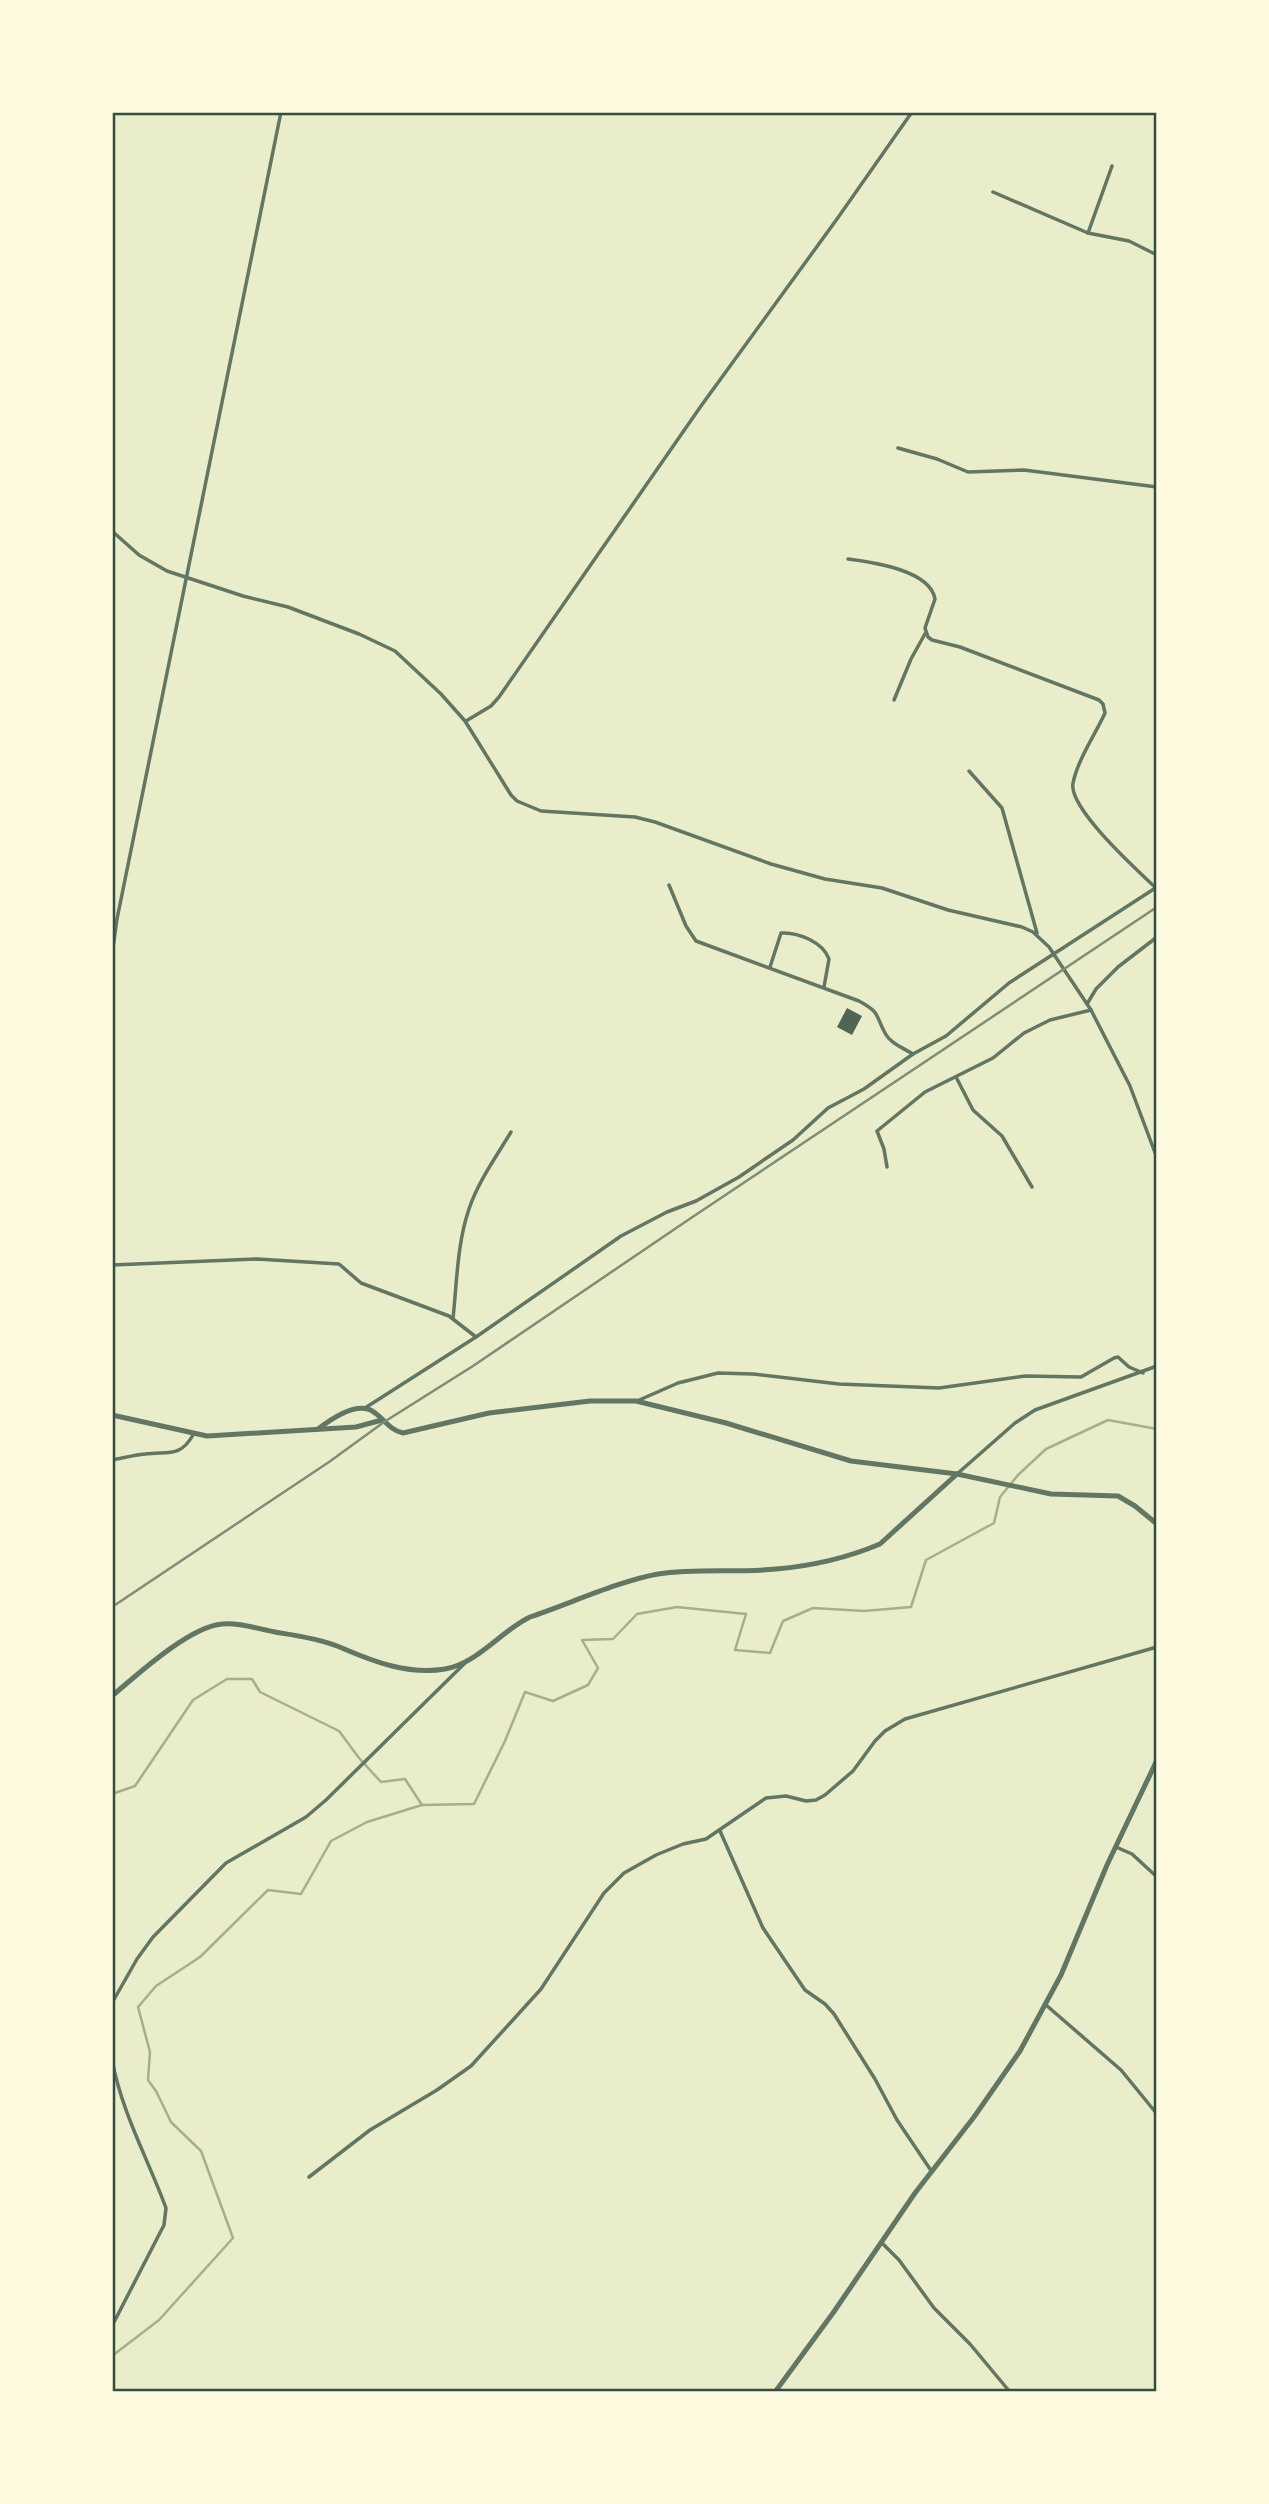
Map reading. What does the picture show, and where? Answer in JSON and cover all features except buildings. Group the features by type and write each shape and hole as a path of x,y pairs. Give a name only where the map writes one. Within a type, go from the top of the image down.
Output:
{"street":[{"path":"112,996 112,955 117,919 281,112"},
{"path":"465,721 479,714 499,697 701,406 912,112"},
{"path":"1088,233 1112,166"},
{"path":"993,192 1088,233 1129,241 1157,255"},
{"path":"898,448 937,459 968,472 1024,470 1157,487"},
{"path":"112,531 128,547 167,571 243,596 288,607 384,645 420,673 465,721 503,783 517,801 529,807 558,814 645,819 771,864 825,879 882,888 948,911 1022,927 1038,935 1054,954 1091,1010 1130,1086 1157,1158"},
{"path":"848,559 887,566 917,577 929,585 935,599 926,632 894,700"},
{"path":"318,1429 341,1415 365,1408 476,1337 621,1236 740,1177 793,1140 828,1108 864,1089 913,1054 946,1036 1009,982 1156,888 1080,809 1072,796 1072,784 1105,713 1104,704 1091,696 960,647 932,640 926,632"},
{"path":"969,771 1002,808 1038,935"},
{"path":"669,884 686,926 696,941 869,1006 876,1012 883,1031 892,1042 913,1054"},
{"path":"769,968 781,933 793,934 815,942 826,950 829,959 824,987"},
{"path":"1087,1004 1118,967 1157,937"},
{"path":"887,1167 878,1128 925,1092 993,1058 1012,1041 1037,1026 1091,1010"},
{"path":"956,1077 972,1110 1002,1136 1032,1186"},
{"path":"453,1318 460,1249 469,1209 478,1188 511,1132"},
{"path":"112,1265 257,1259 339,1264 361,1283 453,1318 476,1337"},
{"path":"636,1401 678,1383 718,1373 910,1389 957,1387 1025,1376 1081,1377 1118,1357 1129,1367 1143,1373"},
{"path":"112,2003 153,1937 226,1863 306,1817 327,1800 466,1662 516,1624 645,1577 682,1571 775,1569 843,1558 880,1544 1015,1423 1035,1410 1157,1366"},
{"path":"365,1408 374,1411 395,1431 406,1433 489,1413 590,1401 636,1401 726,1423 850,1461 970,1476 1051,1494 1118,1496 1157,1524"},
{"path":"112,1415 193,1435 223,1437 356,1427 382,1420"},
{"path":"112,1460 143,1454 176,1452 188,1445 193,1435"},
{"path":"112,1696 180,1643 221,1624 324,1642 375,1662 412,1669 444,1669 466,1662"},
{"path":"309,2177 370,2130 437,2090 479,2058 541,1989 604,1893 636,1864 683,1844 706,1839 766,1798 786,1796 806,1801 816,1800 853,1771 875,1741 905,1719 1157,1647"},
{"path":"775,2392 1005,2073 1046,2005 1157,1760"},
{"path":"720,1831 762,1928 805,1990 834,2014 897,2120 932,2172"},
{"path":"1116,1847 1132,1854 1157,1877"},
{"path":"1046,2005 1121,2070 1157,2114"},
{"path":"112,2059 128,2115 149,2161 167,2215 112,2326"},
{"path":"881,2242 899,2260 934,2308 970,2344 1010,2392"}],"waterway":[{"path":"112,2356 159,2320 233,2238 201,2151 171,2122 148,2080 150,2052 138,2007 156,1986 200,1957 268,1890 301,1894 331,1841 367,1822 422,1805 474,1804 505,1741 525,1692 553,1701 588,1685 598,1668 582,1640 613,1639 637,1614 677,1607 746,1614 735,1650 770,1653 783,1621 813,1608 864,1611 911,1607 926,1560 994,1523 1000,1497 1018,1475 1046,1449 1108,1420 1157,1429"},
{"path":"112,1794 135,1786 193,1700 227,1679 252,1679 260,1692 339,1731 381,1782 405,1779 422,1805"}],"railway":[{"path":"112,1607 329,1462 384,1422 473,1366 1157,907"}]}
